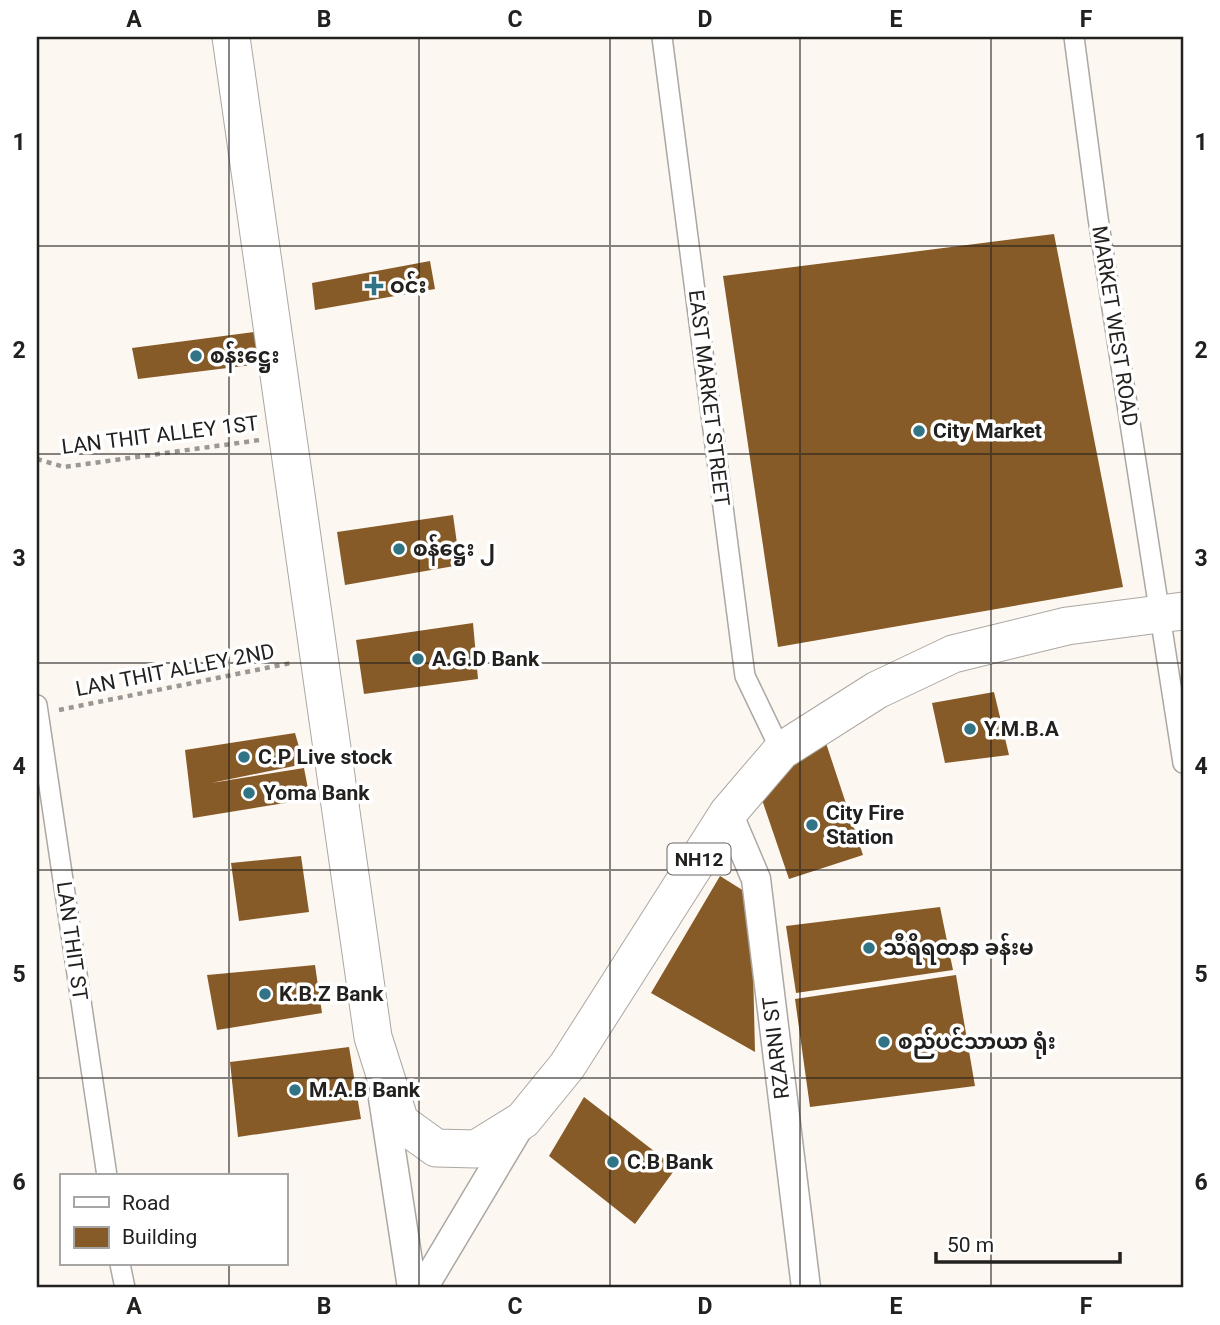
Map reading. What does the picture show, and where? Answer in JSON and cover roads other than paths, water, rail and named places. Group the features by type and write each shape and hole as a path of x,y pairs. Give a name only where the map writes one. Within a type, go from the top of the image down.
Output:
{"highway":[{"name":"NH12","path":"231,37 373,1037 400,1122 436,1148 476,1149 523,1120 567,1066 728,813 781,751 877,690 953,654 1067,626 1172,612"}],"street":[{"name":"EAST MARKET STREET","path":"662,37 745,676 781,751"},
{"name":"MARKET WEST ROAD","path":"1074,37 1098,218 1172,612 1183,763"},
{"name":"LAN THIT ST","path":"37,710 107,1174"},
{"name":"RZARNI ST","path":"728,813 755,879 806,1288"},
{"path":"373,1037 412,1288"},
{"path":"423,1288 523,1120"},
{"path":"120,1266 125,1288"}],"place":[{"name":"ဝင်း","path":"374,286"},
{"name":"စန်းဋ္ဌေး","path":"196,356"},
{"name":"City Market","path":"919,431"},
{"name":"စန်ဋ္ဌေး ၂","path":"399,549"},
{"name":"A.G.D Bank","path":"418,659"},
{"name":"Y.M.B.A","path":"970,729"},
{"name":"C.P Live stock","path":"244,757"},
{"name":"Yoma Bank","path":"249,793"},
{"name":"City Fire Station","path":"812,825"},
{"name":"သီရိရတနာ ခန်းမ","path":"869,948"},
{"name":"K.B.Z Bank","path":"265,994"},
{"name":"စည်ပင်သာယာ ရုံး","path":"884,1042"},
{"name":"M.A.B Bank","path":"295,1090"},
{"name":"C.B Bank","path":"613,1162"}]}
